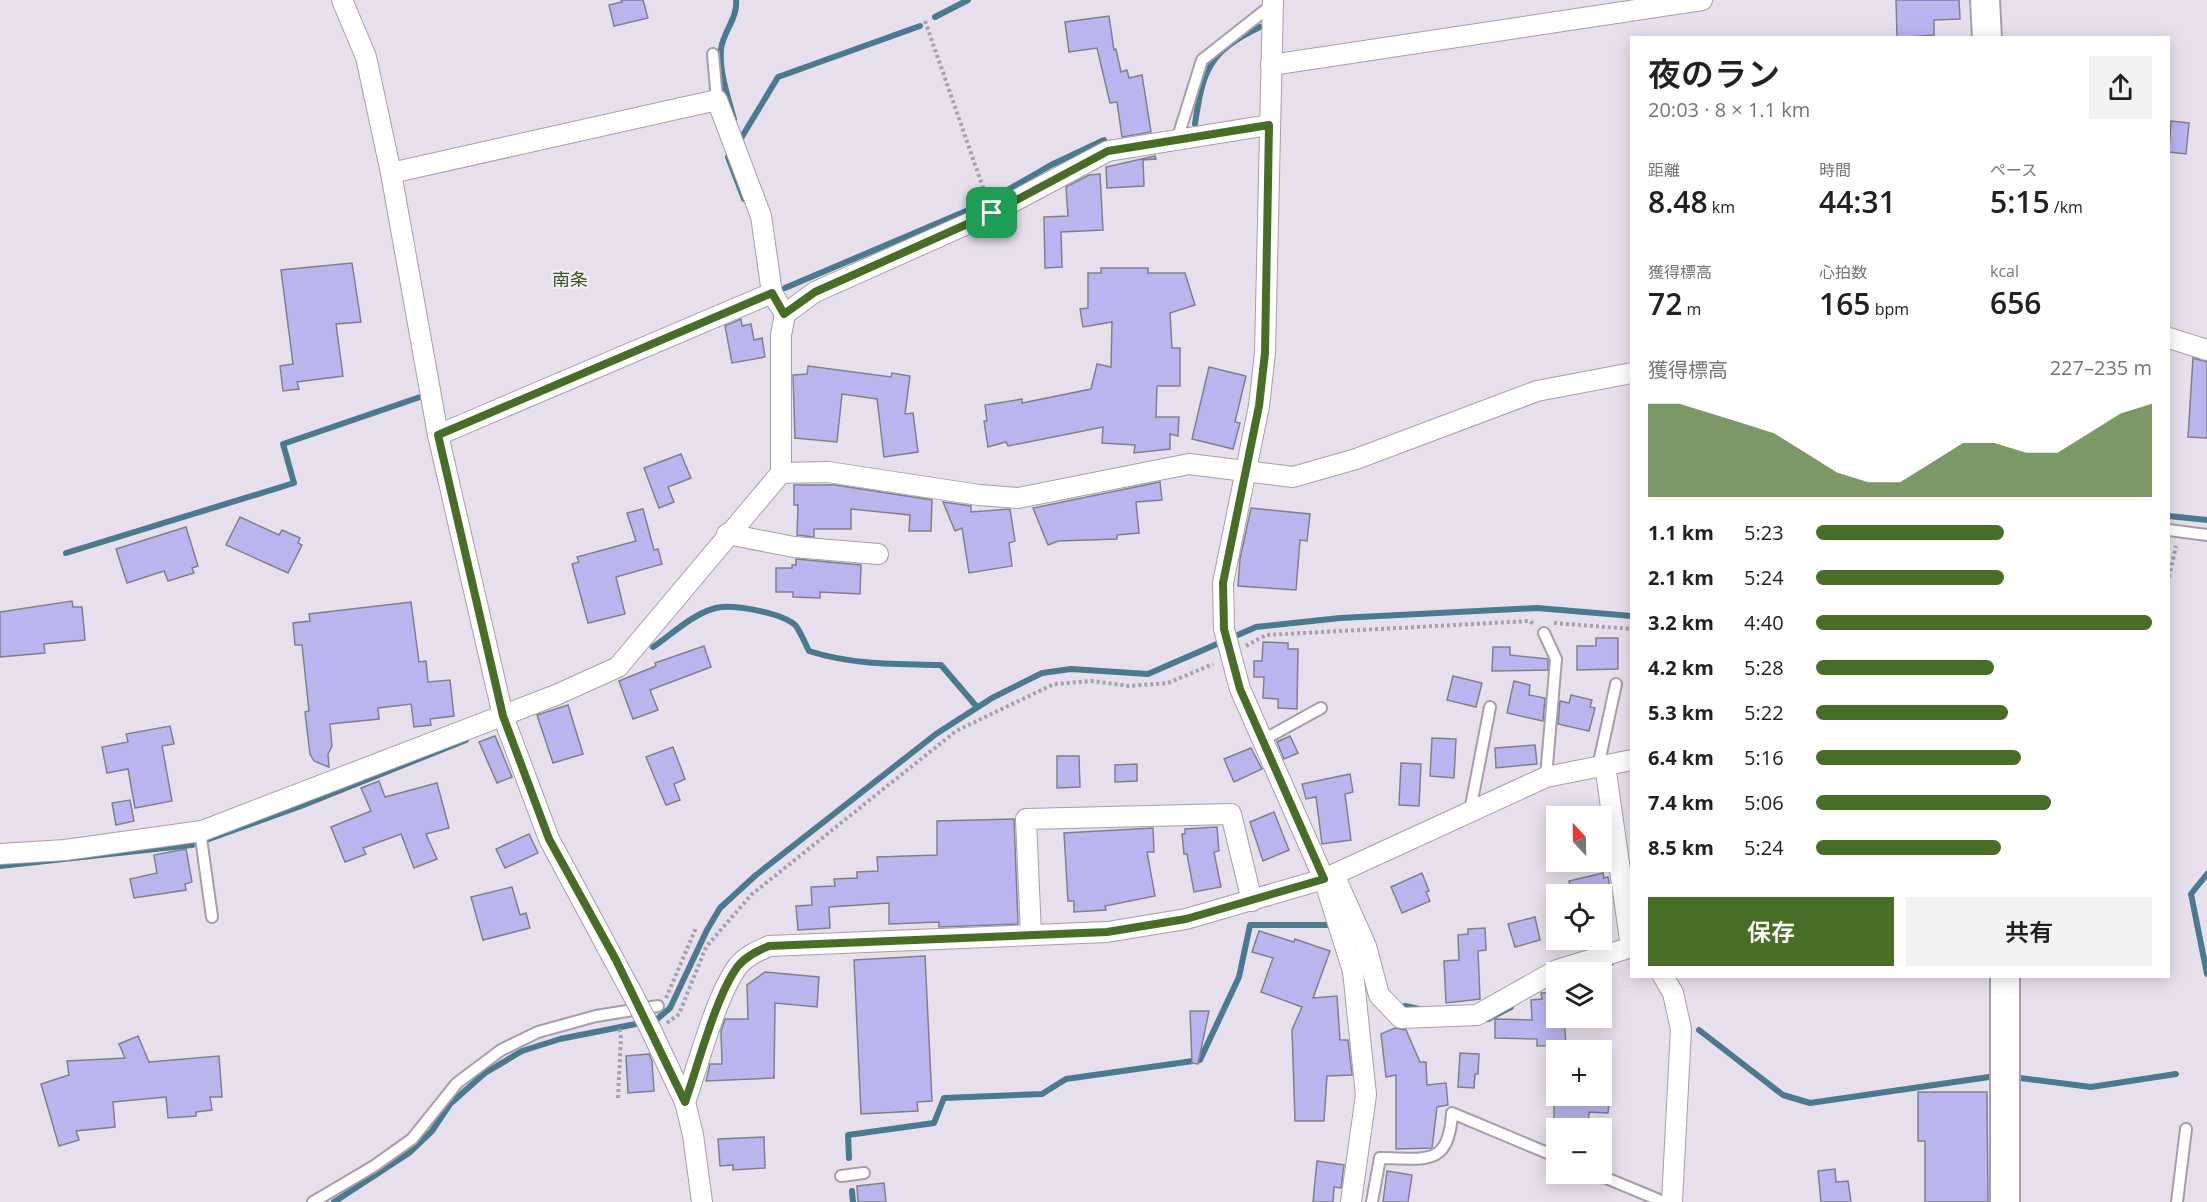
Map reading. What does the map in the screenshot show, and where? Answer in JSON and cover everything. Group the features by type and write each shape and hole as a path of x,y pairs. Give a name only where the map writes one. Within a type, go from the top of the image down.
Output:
{"street":[{"path":"342,0 366,57 391,173 438,435 503,716 549,839 634,997 658,1027 685,1102 693,1135 702,1202"},
{"path":"1271,65 1702,0"},
{"path":"1985,0 1987,36"},
{"path":"1273,2 1265,353 1259,406 1223,583 1224,629 1232,652 1240,689 1329,877 1366,946 1379,995 1401,1018 1477,1015 1557,970 1630,948"},
{"path":"0,855 65,850 200,831 503,716 618,667 727,534 781,473 781,335 784,314 772,293 761,216 717,100 391,173"},
{"path":"784,314 815,292 992,213 1108,151 1269,125"},
{"path":"438,435 772,293"},
{"path":"2170,338 2207,350"},
{"path":"781,473 828,472 979,495 1018,498 1189,464 1244,473 1293,477 1356,459 1537,391 1630,372"},
{"path":"727,534 794,547 878,554"},
{"path":"685,1102 727,986 739,965 753,952 769,946 1107,932 1186,919 1329,877 1546,777 1630,760"},
{"path":"1602,766 1630,935"},
{"path":"1031,935 1026,819 1231,814 1252,901"},
{"path":"1329,877 1353,970 1366,1095 1351,1202"},
{"path":"1664,978 1673,993 1681,1029 1672,1202"},
{"path":"2005,978 2005,1202"}],"lane":[{"path":"1177,140 1202,60 1273,2"},
{"path":"713,54 717,100"},
{"path":"2173,531 2207,535"},
{"path":"1544,633 1556,659 1546,777"},
{"path":"1602,766 1616,684"},
{"path":"1470,811 1490,707"},
{"path":"1263,740 1321,708"},
{"path":"200,831 212,917"},
{"path":"313,1202 374,1166 412,1139 458,1083 501,1050 538,1032 596,1016 658,1006"},
{"path":"1372,1202 1380,1158 1429,1158 1438,1154 1448,1144 1452,1113 1546,1152"},
{"path":"2176,1202 2186,1128"},
{"path":"841,1176 864,1173"},
{"path":"1612,1180 1664,1202"}],"path":[{"path":"925,21 992,213"},
{"path":"2170,574 2174,563 2173,531"},
{"path":"1530,621 1544,633"},
{"path":"658,1027 679,1014 706,947 750,895 956,731 1054,684 1092,681 1129,686 1168,683 1198,672 1266,635 1540,622"},
{"path":"1551,623 1630,629"},
{"path":"658,1006 669,995 696,928"},
{"path":"618,1098 621,1038"}],"building":[{"path":"621,0 643,0 648,18 614,26 609,5 622,2"},
{"path":"1896,0 1959,0 1960,19 1934,20 1934,35 1897,36"},
{"path":"1109,16 1114,50 1116,49 1121,72 1127,70 1129,78 1142,75 1151,132 1122,137 1117,102 1110,103 1097,48 1069,52 1065,22"},
{"path":"2171,121 2189,123 2186,154 2170,152"},
{"path":"1155,156 1156,159 1143,160 1144,186 1107,188 1106,167"},
{"path":"1100,174 1103,230 1061,232 1062,267 1045,268 1044,217 1068,216 1066,187 1089,175"},
{"path":"352,263 361,322 336,324 343,376 297,382 299,389 283,391 280,366 293,364 281,270"},
{"path":"1101,268 1148,268 1148,273 1185,273 1195,305 1170,313 1172,348 1180,348 1180,386 1157,386 1156,417 1179,417 1178,436 1170,434 1170,449 1134,453 1135,445 1102,443 1103,427 1008,446 1006,442 988,447 984,421 987,421 985,405 1022,399 1022,403 1091,389 1097,364 1111,367 1112,322 1083,327 1080,309 1088,308 1088,273 1101,273"},
{"path":"741,319 742,326 751,324 754,340 762,338 765,357 732,363 725,326"},
{"path":"2193,358 2207,362 2207,438 2188,437"},
{"path":"808,366 891,377 892,373 910,376 905,414 913,413 918,452 884,457 877,399 842,394 837,442 795,438 793,375 807,374"},
{"path":"1209,367 1246,376 1235,422 1240,423 1233,449 1192,439"},
{"path":"681,454 691,478 668,487 674,502 659,508 644,468"},
{"path":"1160,482 1162,500 1136,502 1139,533 1117,535 1117,539 1058,541 1048,545 1033,508"},
{"path":"794,485 835,485 932,500 931,531 909,531 910,515 851,509 851,529 814,529 814,537 797,535 798,505 794,505"},
{"path":"943,502 971,506 971,512 1010,509 1015,541 1009,543 1012,566 969,573 962,528 955,531"},
{"path":"1251,508 1310,514 1307,541 1300,540 1296,590 1238,586 1240,559"},
{"path":"643,509 654,550 658,549 662,564 616,577 625,614 588,623 572,564 579,562 577,557 636,541 627,513"},
{"path":"240,517 279,535 282,530 300,538 298,543 302,545 288,573 226,545"},
{"path":"186,527 198,566 192,568 194,573 168,581 164,571 127,583 116,549"},
{"path":"796,559 861,565 860,594 820,592 820,598 793,597 793,592 776,592 776,568 792,568 792,565 796,565"},
{"path":"72,601 73,607 82,607 85,640 44,644 45,653 0,657 0,612"},
{"path":"411,602 419,662 426,661 428,682 450,680 454,716 430,719 431,725 414,727 411,704 378,708 379,719 330,724 332,746 328,754 329,767 314,761 310,754 305,712 309,711 302,645 295,645 293,623 310,621 309,614"},
{"path":"1596,638 1618,638 1618,669 1577,670 1577,646 1596,646"},
{"path":"1263,642 1288,643 1288,649 1298,649 1297,709 1278,708 1278,699 1263,698 1264,677 1254,677 1254,661 1262,661"},
{"path":"704,646 711,667 650,690 658,710 633,719 619,681 656,666 655,663"},
{"path":"1493,647 1510,647 1510,655 1548,659 1548,670 1492,671"},
{"path":"1453,676 1482,683 1476,707 1447,700"},
{"path":"1514,681 1530,685 1529,695 1545,698 1543,721 1507,713"},
{"path":"1571,695 1592,700 1590,707 1595,708 1589,731 1558,724 1560,701 1569,703"},
{"path":"568,705 583,754 553,763 537,715"},
{"path":"170,726 174,744 162,746 172,801 135,808 128,769 107,773 102,747 128,742 126,734"},
{"path":"495,736 512,777 497,783 479,742"},
{"path":"1290,736 1298,753 1284,759 1277,742"},
{"path":"1432,738 1456,739 1454,778 1430,776"},
{"path":"1535,745 1537,764 1496,768 1495,748"},
{"path":"673,747 685,779 674,784 680,800 666,805 646,757"},
{"path":"1251,748 1262,769 1234,782 1224,759"},
{"path":"1057,756 1079,756 1080,787 1057,788"},
{"path":"1401,763 1421,764 1419,806 1399,805"},
{"path":"1137,764 1137,781 1115,782 1115,765"},
{"path":"1350,774 1353,792 1345,794 1351,840 1322,844 1316,797 1306,799 1302,784"},
{"path":"379,781 385,797 437,783 449,828 426,834 437,859 414,868 401,834 363,848 366,854 345,862 331,827 371,811 361,788"},
{"path":"130,800 134,821 116,825 112,803"},
{"path":"1274,812 1289,850 1263,861 1250,822"},
{"path":"1014,819 1018,924 939,927 939,922 889,924 889,903 829,907 830,928 798,930 796,906 812,905 811,887 835,886 834,879 857,878 857,872 878,871 877,857 937,855 937,821"},
{"path":"1217,827 1219,851 1214,852 1221,887 1194,892 1187,854 1184,854 1182,834 1185,834 1185,829"},
{"path":"1153,828 1154,852 1147,852 1155,896 1105,906 1106,910 1074,912 1074,901 1068,901 1064,833"},
{"path":"529,834 538,853 505,868 496,849"},
{"path":"186,849 192,882 185,884 186,890 134,898 130,879 157,873 154,855"},
{"path":"1422,873 1430,901 1402,913 1391,887"},
{"path":"1603,873 1604,878 1608,877 1609,884 1570,884 1569,881"},
{"path":"512,887 520,915 526,913 530,928 483,940 471,897"},
{"path":"1535,917 1540,940 1515,947 1508,924"},
{"path":"1485,928 1486,950 1478,951 1480,999 1446,1003 1444,961 1459,960 1458,935 1468,934 1468,929"},
{"path":"1259,931 1294,942 1295,939 1330,951 1313,998 1337,996 1340,1040 1348,1040 1352,1075 1327,1076 1324,1121 1295,1121 1292,1030 1302,1007 1261,992 1273,958 1252,952"},
{"path":"925,956 932,1101 917,1102 918,1111 861,1114 854,960"},
{"path":"765,972 819,977 817,1007 775,1003 774,1078 706,1081 710,1064 722,1064 721,1031 725,1019 748,1019 747,985"},
{"path":"1541,993 1546,993 1546,1028 1565,1028 1566,1040 1546,1040 1546,1046 1537,1046 1537,1039 1495,1038 1495,1019 1532,1020 1531,1000 1542,999"},
{"path":"1190,1011 1209,1011 1198,1064 1192,1063"},
{"path":"1395,1028 1406,1030 1420,1062 1426,1062 1427,1085 1446,1083 1448,1105 1437,1107 1432,1148 1396,1149 1396,1075 1386,1077 1381,1034"},
{"path":"138,1036 149,1062 219,1056 222,1097 210,1097 212,1110 196,1112 196,1116 168,1118 166,1097 113,1102 115,1127 76,1131 79,1140 59,1146 41,1084 69,1075 67,1061 125,1058 119,1044"},
{"path":"1460,1053 1479,1054 1478,1074 1475,1074 1474,1088 1458,1087"},
{"path":"649,1054 652,1061 654,1091 628,1093 626,1056"},
{"path":"1918,1092 1987,1092 1988,1202 1925,1202 1925,1141 1918,1141"},
{"path":"1554,1106 1609,1106 1608,1113 1589,1112 1589,1118 1554,1118"},
{"path":"764,1137 765,1168 733,1170 733,1165 720,1166 718,1139"},
{"path":"1317,1161 1344,1165 1341,1188 1334,1187 1333,1202 1313,1202"},
{"path":"1835,1169 1836,1182 1848,1181 1851,1202 1821,1202 1818,1171"},
{"path":"1387,1171 1412,1175 1408,1202 1383,1202"},
{"path":"884,1183 886,1202 858,1202 857,1186"}],"waterway":[{"path":"734,119 724,84 721,49 735,13 736,0"},
{"path":"935,17 968,0"},
{"path":"740,140 778,77 920,26"},
{"path":"1195,124 1201,90 1211,65 1229,45 1260,27"},
{"path":"997,196 1051,165 1104,140"},
{"path":"728,157 744,199"},
{"path":"785,288 985,203"},
{"path":"66,553 294,483 283,444 423,396"},
{"path":"2170,516 2207,520"},
{"path":"653,647 691,619 716,608 734,607 758,611 790,621 796,626 809,651 825,656 891,664 941,665 977,707"},
{"path":"334,1202 409,1153 432,1131 450,1104 485,1073 522,1051 560,1039 656,1020 670,1008 720,908 756,875 936,734 992,698 1042,673 1071,669 1148,674 1256,627 1340,618 1537,608 1630,616"},
{"path":"209,839 301,806 466,740"},
{"path":"0,866 192,845"},
{"path":"2207,874 2191,894 2207,974"},
{"path":"849,1158 848,1135 934,1123 944,1098 1042,1094 1066,1079 1200,1060 1239,977 1250,925 1333,925"},
{"path":"1405,1006 1419,1009"},
{"path":"1488,1019 1511,1007"},
{"path":"1699,1030 1783,1095 1810,1103 1989,1077"},
{"path":"2020,1078 2091,1087 2176,1074"},
{"path":"852,1191 853,1202"}],"district":[{"name":"南条","path":"570,280"}],"route":[{"path":"1269,125 1265,353 1259,406 1223,583 1224,629 1240,689 1324,879 1186,919 1107,932 769,946 753,952 739,965 727,986 685,1102 616,960 589,915 549,839 503,716 438,435 772,293 784,314 815,292 992,213 1108,151 1269,125"}]}
